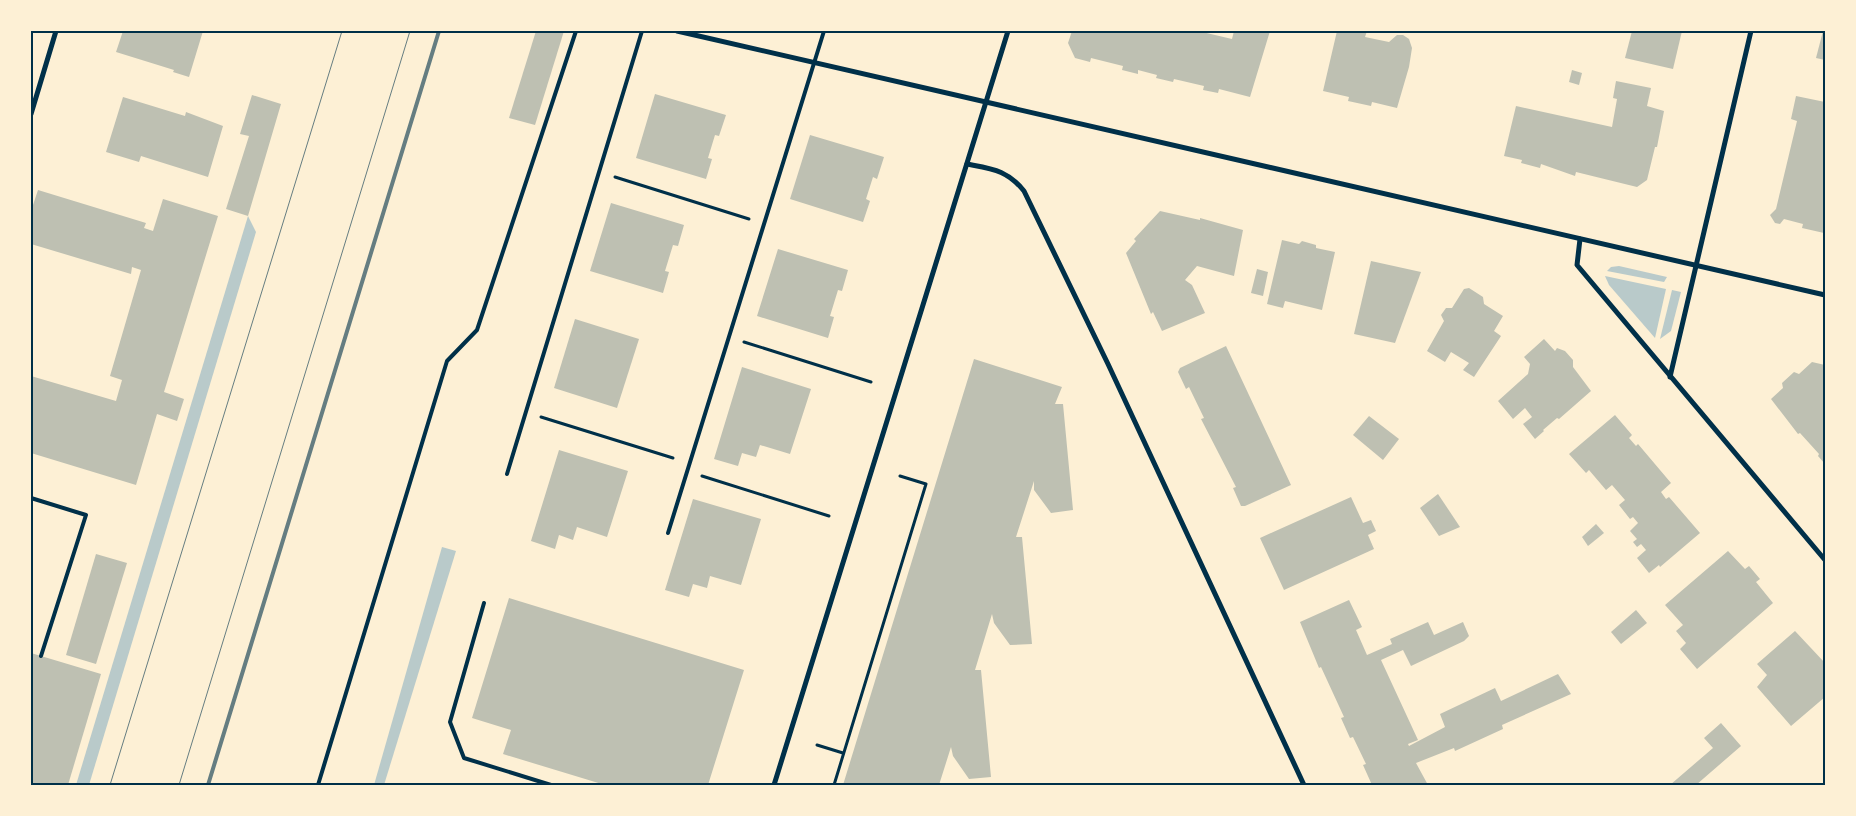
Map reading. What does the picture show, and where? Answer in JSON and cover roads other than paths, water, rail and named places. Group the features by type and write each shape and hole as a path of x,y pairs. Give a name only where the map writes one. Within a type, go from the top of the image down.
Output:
{"street":[{"path":"31,114 56,31"},
{"path":"676,31 1825,295"},
{"path":"774,785 1008,31"},
{"path":"1670,377 1751,31"},
{"path":"968,164 994,170 1013,178 1024,191 1112,373 1304,785"},
{"path":"1580,239 1577,266 1825,560"}],"lane":[{"path":"318,785 447,361 477,330 576,31"},
{"path":"507,474 642,31"},
{"path":"668,533 824,31"},
{"path":"31,498 86,515 41,656"},
{"path":"484,603 450,722 464,758 551,785"}],"tram line":[{"path":"110,785 342,31"},
{"path":"179,785 410,31"}],"railway":[{"path":"208,785 439,31"}]}
